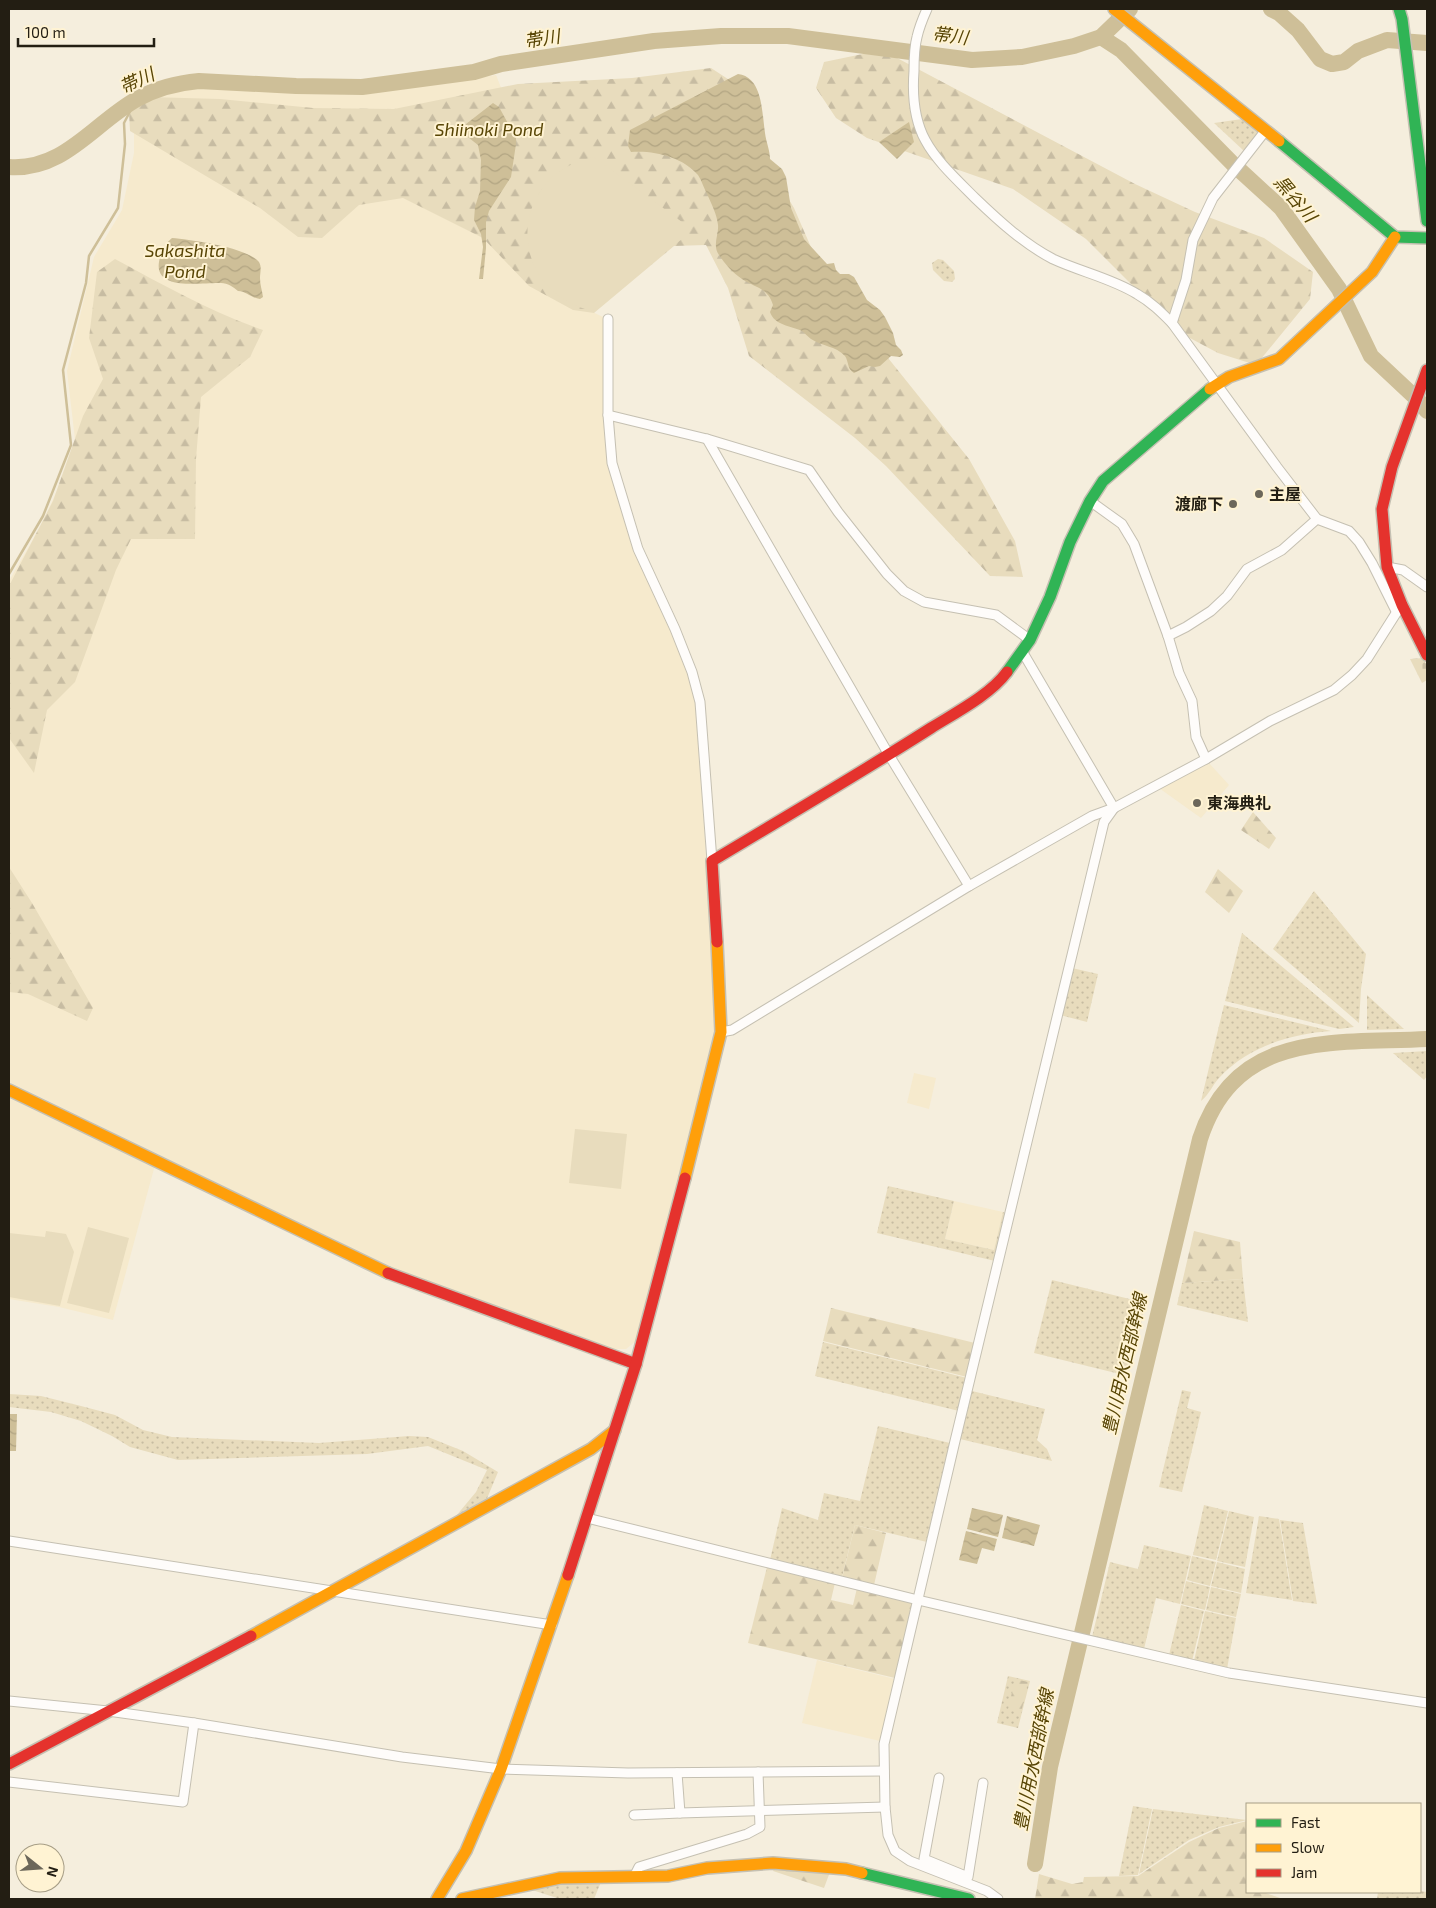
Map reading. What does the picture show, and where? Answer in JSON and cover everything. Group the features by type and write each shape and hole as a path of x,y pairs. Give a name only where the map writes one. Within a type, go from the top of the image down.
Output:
{"street":[{"path":"927,9 916,39 912,88 915,118 927,145 944,168 991,213 1033,246 1054,259 1138,294 1172,323 1277,468 1317,519 1350,532 1359,542 1427,655"},
{"path":"1114,9 1266,130 1395,237 1427,238"},
{"path":"1399,9 1427,221"},
{"path":"1172,323 1186,280 1193,240 1213,198 1266,130"},
{"path":"712,861 889,755 1001,680 1030,640 1050,597 1070,542 1090,501 1104,481 1191,403 1217,384 1229,377 1279,359 1372,272 1395,237"},
{"path":"437,1899 470,1843 501,1769 587,1518 636,1364 683,1188 720,1032 720,984 700,702 692,672 675,629 638,549 612,463 608,415 608,319"},
{"path":"720,1032 732,1030 969,886 1092,816 1114,808 1206,759 1270,721 1334,690 1352,675 1367,659 1399,608 1387,567 1382,509 1392,466 1427,370"},
{"path":"608,415 707,439 809,470 838,512 887,574 904,591 924,602 996,614 1030,640"},
{"path":"707,439 889,755 969,886"},
{"path":"1090,501 1122,524 1134,544 1180,673 1192,701 1196,737 1206,759"},
{"path":"1168,636 1211,611 1227,596 1246,569 1282,550 1317,519"},
{"path":"1387,567 1403,570 1427,588"},
{"path":"1022,652 1114,808"},
{"path":"998,1899 987,1891 918,1865 901,1856 891,1844 888,1835 885,1807 884,1744 1102,831 1107,816 1114,808"},
{"path":"9,1090 375,1268 418,1286 636,1364"},
{"path":"9,1764 334,1591 591,1449 615,1430"},
{"path":"587,1518 918,1600 1229,1674 1427,1703"},
{"path":"9,1541 552,1624"},
{"path":"9,1701 108,1711 402,1757 501,1769 628,1773 884,1771"},
{"path":"9,1782 183,1802 194,1723"},
{"path":"677,1772 680,1813"},
{"path":"634,1877 639,1866 747,1834 760,1827 758,1772"},
{"path":"939,1778 924,1859 968,1877 983,1783"},
{"path":"634,1815 885,1807"},
{"path":"462,1899 552,1879 605,1876 668,1876 707,1868 755,1864 806,1865 846,1869 969,1899"}],"shaded area":[{"path":"496,75 528,155 547,290 605,318 610,466 636,551 672,629 696,699 717,1031 641,1331 636,1341 626,1349 610,1349 397,1270 9,1082 9,581 42,524 76,448 67,371 94,257 122,210 134,153 134,116 144,107 169,92 209,87 359,95"},
{"name":"東海典礼","path":"1208,762 1229,785 1201,818 1159,788"},
{"path":"914,1073 936,1078 929,1109 907,1103"},
{"path":"9,1093 155,1165 113,1320 59,1307 9,1299"},
{"path":"954,1201 1003,1212 994,1250 945,1239"},
{"path":"817,1660 895,1679 880,1741 802,1723"}],"green space":[{"path":"882,50 1135,184 1195,212 1264,238 1313,272 1310,299 1256,365 1218,353 1188,337 1155,308 1086,239 1013,189 867,138 836,118 816,88 824,62"},
{"path":"711,68 731,81 757,146 794,208 817,261 856,318 969,459 1015,541 1023,577 990,576 886,466 855,438 749,356 728,288 706,245 674,246 594,313 573,310 529,286 483,238 403,198 359,205 322,238 298,237 260,208 130,131 129,111 149,97 220,99 313,108 394,109 518,84 632,78"},
{"path":"1242,119 1258,133 1244,151 1214,123"},
{"path":"594,157 682,222 682,239 592,311 563,299 543,281 531,258 527,233 532,208 544,186 565,168"},
{"path":"115,259 206,306 263,330 250,357 201,397 196,459 195,539 131,539 116,570 75,682 47,710 34,773 9,738 9,586 53,501 83,416 103,379 89,338 97,272"},
{"path":"938,259 943,260 954,271 955,279 952,282 944,281 933,270 932,263"},
{"path":"1423,658 1427,666 1427,680 1422,683 1410,659"},
{"path":"1253,812 1276,838 1269,849 1241,830"},
{"path":"9,867 93,1008 87,1021 28,994 9,992"},
{"path":"1218,869 1243,891 1229,913 1205,892"},
{"path":"1314,891 1366,954 1359,1023 1273,949"},
{"path":"1242,933 1354,1027 1339,1029 1225,1001"},
{"path":"1072,968 1098,974 1087,1022 1060,1015"},
{"path":"1367,995 1404,1029 1367,1030"},
{"path":"1224,1005 1331,1031 1286,1039 1244,1057 1231,1066 1201,1101"},
{"path":"1427,1051 1427,1076 1424,1080 1393,1053"},
{"path":"575,1129 627,1134 621,1189 569,1183"},
{"path":"888,1186 954,1201 945,1239 994,1250 1003,1212 1006,1213 995,1261 877,1233"},
{"path":"88,1227 129,1238 109,1313 67,1303"},
{"path":"46,1231 66,1234 74,1252 60,1306 9,1297 9,1233 45,1237"},
{"path":"1194,1231 1240,1242 1243,1279 1182,1283"},
{"path":"1243,1279 1248,1322 1177,1305 1182,1283"},
{"path":"1052,1280 1146,1303 1128,1376 1034,1353"},
{"path":"831,1308 975,1343 967,1377 823,1341"},
{"path":"823,1342 967,1378 959,1411 815,1376"},
{"path":"1182,1390 1191,1392 1187,1408 1201,1412 1182,1492 1159,1487"},
{"path":"972,1391 1045,1409 1037,1440 1047,1449 1052,1461 960,1439"},
{"path":"9,1394 41,1396 81,1406 115,1415 143,1430 172,1437 319,1443 409,1436 428,1437 463,1451 498,1472 486,1501 456,1516 476,1492 487,1470 428,1446 367,1454 178,1460 130,1447 81,1421 51,1412 9,1407"},
{"path":"878,1426 950,1443 927,1542 855,1525 842,1577 770,1560 782,1508 818,1520 824,1493 860,1501"},
{"path":"1204,1505 1228,1511 1216,1560 1193,1555"},
{"path":"1229,1511 1254,1517 1245,1567 1217,1561"},
{"path":"1259,1516 1279,1519 1292,1600 1246,1593"},
{"path":"1280,1520 1303,1523 1317,1604 1293,1601"},
{"path":"855,1525 886,1533 874,1585 842,1578"},
{"path":"1144,1545 1191,1556 1180,1604 1156,1598 1144,1649 1092,1637 1110,1562 1138,1569"},
{"path":"1192,1556 1216,1562 1210,1586 1187,1580"},
{"path":"1217,1562 1245,1569 1241,1593 1211,1586"},
{"path":"767,1567 835,1583 831,1600 853,1605 857,1588 913,1602 895,1678 748,1643"},
{"path":"1186,1581 1210,1587 1205,1610 1181,1604"},
{"path":"1211,1587 1241,1594 1236,1617 1206,1610"},
{"path":"1181,1605 1204,1611 1192,1661 1169,1655"},
{"path":"1205,1611 1236,1618 1227,1669 1194,1661"},
{"path":"1008,1676 1030,1681 1018,1728 997,1723"},
{"path":"1015,1679 1028,1682 1021,1713 1008,1710"},
{"path":"1133,1806 1152,1809 1138,1875 1119,1876"},
{"path":"1153,1809 1246,1820 1219,1827 1189,1840 1139,1874"},
{"path":"1246,1821 1246,1893 1266,1893 1283,1899 1035,1899 1039,1874 1072,1884 1083,1882 1084,1877 1138,1876 1189,1842 1219,1828"},
{"path":"774,1869 830,1872 824,1888 773,1871"},
{"path":"601,1882 594,1899 560,1899 529,1889 547,1884"},
{"path":"1427,1892 1427,1899 1377,1899 1378,1893"}],"water":[{"path":"738,74 746,77 757,89 762,106 770,159 782,169 786,177 791,208 804,239 827,264 834,263 836,270 840,274 849,274 854,277 867,300 880,310 885,317 893,333 896,345 903,355 900,357 891,356 880,366 869,366 854,373 850,369 845,356 841,353 815,341 802,331 775,320 770,312 773,305 768,295 735,274 719,255 716,248 717,218 698,175 692,169 668,156 649,152 631,152 628,146 630,130"},
{"name":"Shiinoki Pond","path":"493,103 499,107 516,138 516,144 511,177 489,211 486,222 483,279 479,279 483,247 481,234 474,220 475,207 480,191 481,160 478,145 464,134 463,130 466,124"},
{"path":"909,122 914,142 897,159 879,142"},
{"name":"Sakashita Pond","path":"172,238 231,248 252,257 260,264 260,281 263,297 257,298 224,283 193,284 172,282 164,278 160,271 159,262 163,249"},
{"path":"9,1414 17,1414 16,1451 9,1451"},
{"path":"972,1508 1003,1515 998,1537 967,1529"},
{"path":"1007,1516 1040,1525 1034,1546 1002,1538"},
{"path":"966,1531 997,1539 994,1551 982,1548 977,1564 959,1560"}],"waterway":[{"name":"帯川","path":"9,167 29,166 62,154 78,144 121,109 144,95 159,89 191,82 362,87 474,72 501,64 654,41 721,36 788,36 972,60 1022,57 1074,46 1101,37 1130,9"},
{"path":"1271,9 1279,13 1298,30 1320,59 1332,64 1344,62 1358,51 1387,40 1427,43"},
{"name":"黒谷川","path":"1101,37 1121,50 1233,164 1281,208 1339,289 1371,356 1418,400 1427,411"},
{"path":"9,574 43,516 71,445 63,370 86,283 89,256 118,208 125,144 124,123 136,100"},
{"name":"豊川用水西部幹線","path":"1035,1864 1050,1767 1200,1139 1216,1103 1238,1078 1263,1060 1292,1050 1324,1044 1357,1041 1427,1039"}],"traffic: fast":[{"path":"1399,9 1402,19 1427,221"},
{"path":"1279,141 1395,237 1427,238"},
{"path":"1007,672 1030,640 1050,597 1070,542 1090,501 1103,481 1210,389"},
{"path":"862,1873 969,1899"}],"traffic: slow":[{"path":"1114,9 1279,141"},
{"path":"1210,389 1229,377 1279,359 1372,272 1395,237"},
{"path":"685,1178 721,1032 717,942"},
{"path":"9,1090 388,1273"},
{"path":"251,1636 591,1449 615,1430"},
{"path":"437,1899 466,1851 501,1769 568,1575"},
{"path":"462,1899 560,1878 668,1876 707,1868 773,1863 846,1869 862,1873"}],"traffic: jam":[{"path":"1427,370 1392,467 1382,509 1387,567 1402,605 1427,655"},
{"path":"717,942 712,861 961,710 982,696 1007,672"},
{"path":"568,1575 636,1364 685,1178"},
{"path":"388,1273 636,1364"},
{"path":"9,1764 251,1636"}],"place":[{"name":"主屋","path":"1259,494"},
{"name":"渡廊下","path":"1233,504"},
{"name":"東海典礼","path":"1197,803"}]}
